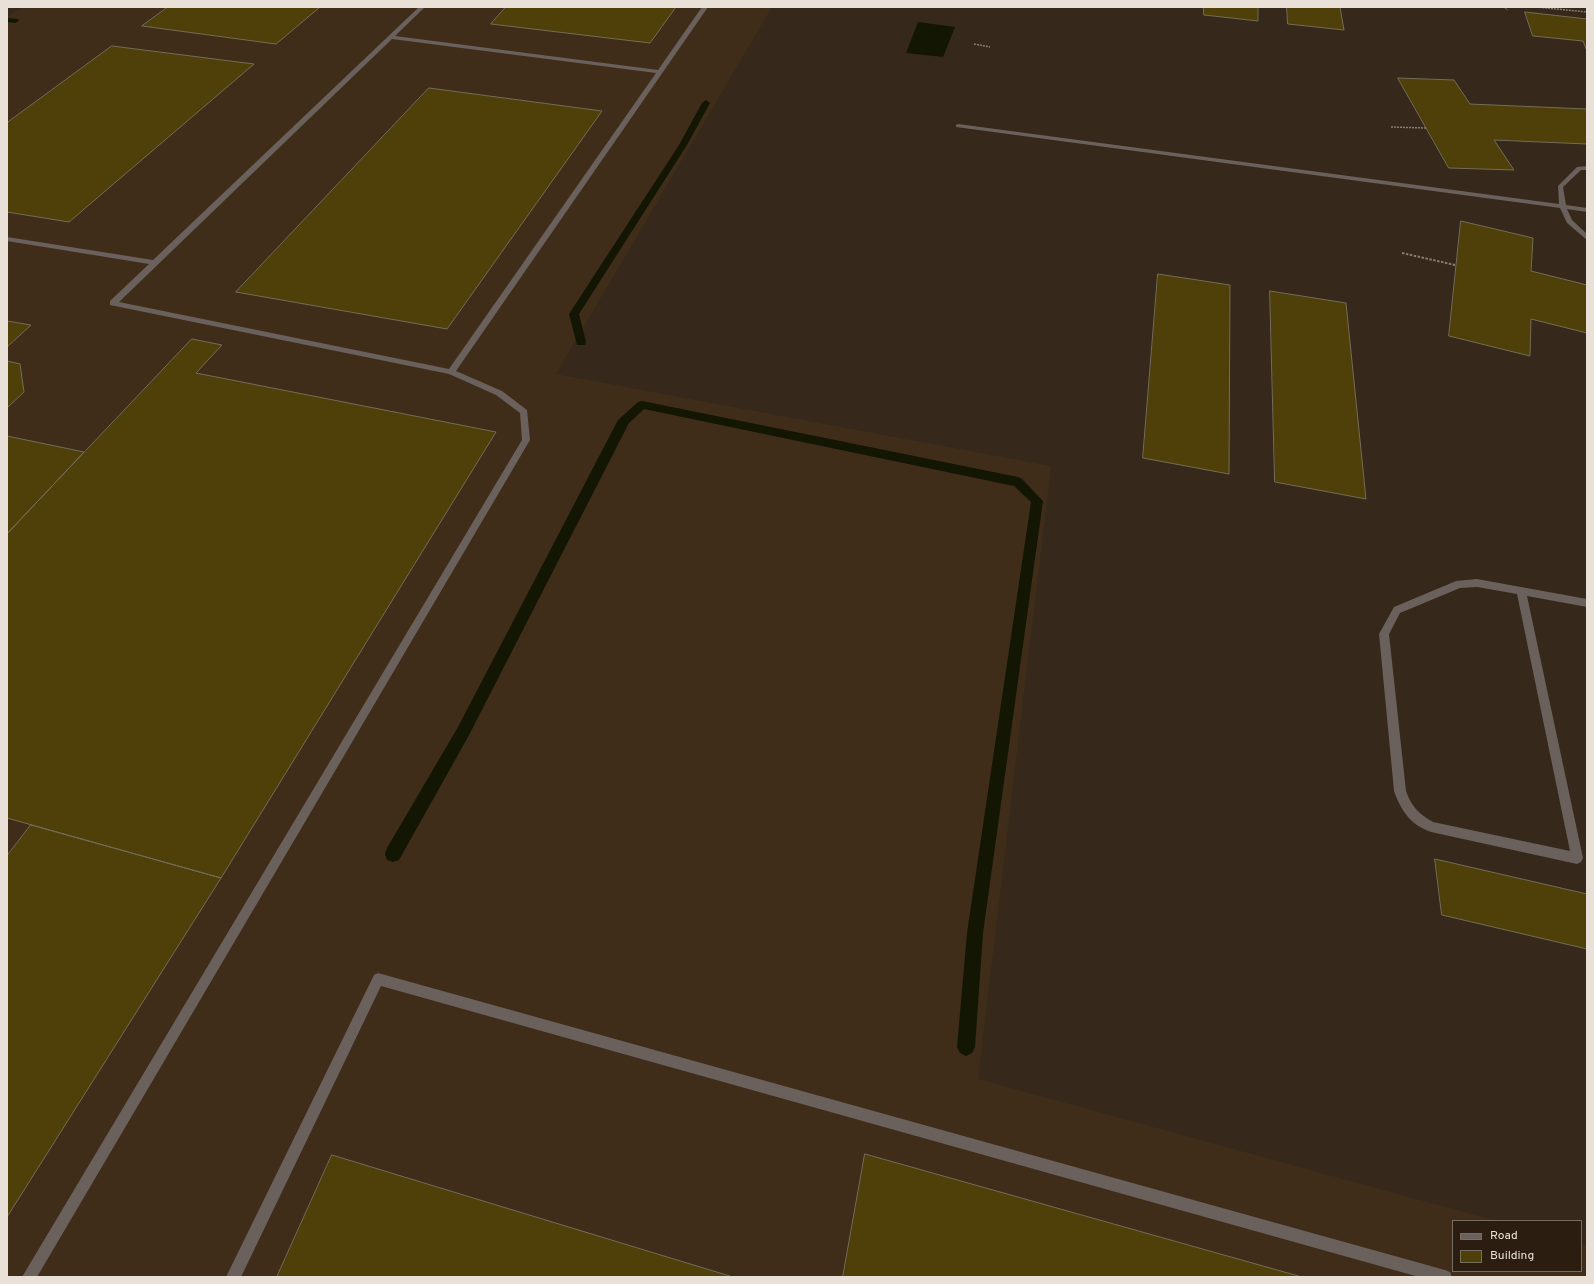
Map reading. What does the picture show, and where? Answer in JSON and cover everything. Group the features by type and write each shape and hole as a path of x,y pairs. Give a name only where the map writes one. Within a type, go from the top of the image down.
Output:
{"lane":[{"path":"29,1277 526,440 524,412 499,393 451,372 114,303 422,7"},
{"path":"451,372 705,7"},
{"path":"391,37 661,72"},
{"path":"958,126 1587,210"},
{"path":"1587,168 1579,168 1560,187 1562,207 1570,223 1587,238"},
{"path":"7,239 156,263"},
{"path":"1521,591 1577,858 1431,827 1415,818 1404,806 1400,791 1384,634 1397,610 1460,584 1478,583 1587,603"},
{"path":"233,1277 378,979 1445,1277"}],"path":[{"path":"1536,7 1587,12"},
{"path":"974,44 990,47"},
{"path":"1391,127 1426,128"},
{"path":"1402,253 1455,265"}],"shaded area":[{"path":"23,7 772,7 556,374 1051,466 978,1079 1493,1220 1452,1220 1452,1272 1582,1272 1582,1244 1587,1246 1587,1277 7,1277 7,17"},
{"path":"918,22 955,27 943,57 906,53"}],"building":[{"path":"168,7 320,7 276,44 142,26"},
{"path":"506,7 676,7 650,43 491,24"},
{"path":"1204,7 1258,7 1258,21 1204,15"},
{"path":"1287,7 1340,7 1344,30 1288,24"},
{"path":"1525,12 1587,19 1587,51 1583,41 1533,36"},
{"path":"112,46 254,64 69,222 7,212 7,123"},
{"path":"1398,78 1454,80 1470,104 1587,109 1587,144 1494,140 1514,170 1449,168"},
{"path":"429,88 602,111 447,329 236,292"},
{"path":"1461,221 1533,238 1531,271 1587,285 1587,333 1531,319 1530,356 1449,336"},
{"path":"1158,274 1230,285 1229,474 1143,458"},
{"path":"1270,291 1346,303 1366,499 1275,482"},
{"path":"7,321 31,325 7,347"},
{"path":"192,339 222,345 196,373 496,432 221,878 7,818 7,534"},
{"path":"7,361 20,364 24,392 7,408"},
{"path":"7,436 84,452 7,534"},
{"path":"31,825 221,878 7,1217 7,856"},
{"path":"1435,859 1587,894 1587,949 1442,915"},
{"path":"865,1154 1302,1277 843,1277"},
{"path":"332,1155 733,1277 277,1277"}],"waterway":[{"path":"7,20 15,21"},
{"path":"581,342 574,314 683,145 706,103"},
{"path":"393,854 463,732 624,420 642,405 1018,482 1037,501 975,933 966,1047"}]}
